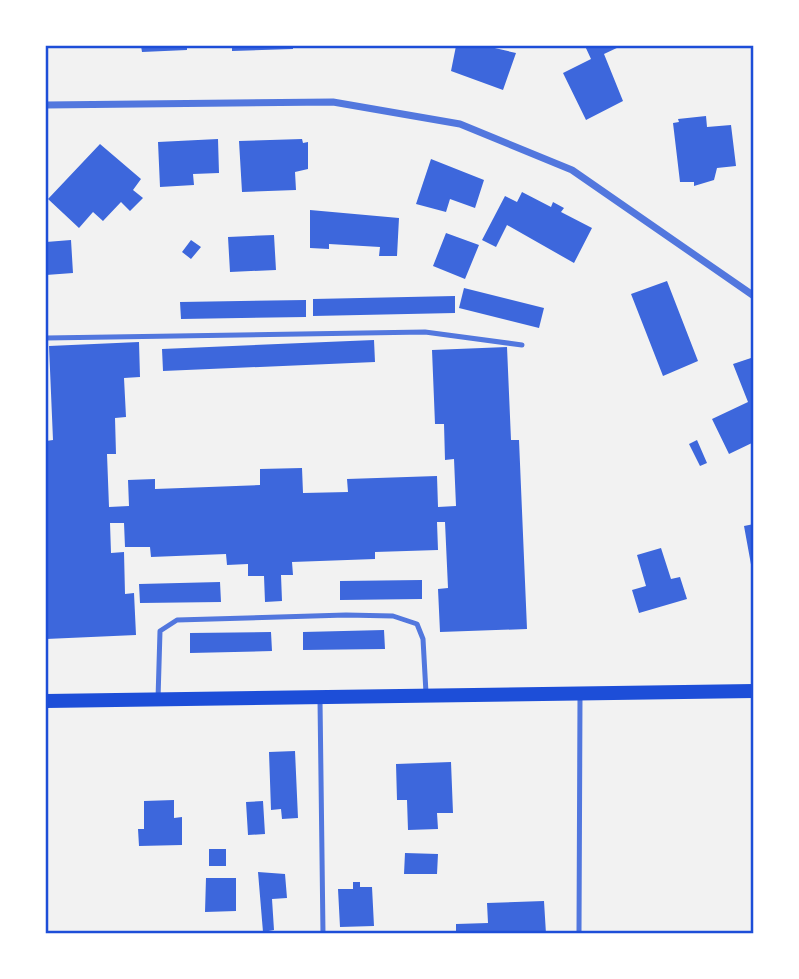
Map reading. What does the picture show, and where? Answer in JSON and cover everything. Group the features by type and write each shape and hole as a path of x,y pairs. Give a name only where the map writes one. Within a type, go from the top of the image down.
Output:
{"main road":[{"path":"46,701 754,691"}],"street":[{"path":"46,105 333,102 460,124 572,170 754,296"}],"lane":[{"path":"46,338 425,332 522,345"},
{"path":"158,699 160,631 177,620 346,615 393,616 418,624 423,639 426,696"},
{"path":"579,933 580,694"},
{"path":"320,697 324,933"}],"building":[{"path":"141,46 187,46 187,50 142,52"},
{"path":"232,46 293,46 293,49 232,51"},
{"path":"456,46 486,46 516,53 503,90 451,71"},
{"path":"585,46 621,46 604,54 623,101 586,120 563,73 591,59"},
{"path":"706,116 707,127 731,125 736,166 717,168 714,180 694,186 694,182 680,182 673,123 679,122 678,119"},
{"path":"218,139 219,173 193,174 194,185 160,187 158,142"},
{"path":"302,139 303,143 308,142 308,169 295,172 296,190 242,192 239,141"},
{"path":"100,144 141,179 133,190 143,198 130,211 121,202 103,221 93,212 79,228 48,199"},
{"path":"431,159 484,180 475,208 450,199 446,212 416,204"},
{"path":"522,192 551,207 553,202 564,208 561,212 592,228 574,263 507,225 496,247 482,240 505,196 517,202"},
{"path":"310,210 399,218 397,256 379,256 380,247 329,244 329,249 310,248"},
{"path":"446,233 479,245 465,279 433,266"},
{"path":"274,235 276,270 230,272 228,237"},
{"path":"71,240 73,273 46,275 46,242"},
{"path":"191,240 201,247 191,259 182,252"},
{"path":"667,281 698,361 663,376 631,294"},
{"path":"464,288 544,308 539,328 459,308"},
{"path":"455,296 455,313 313,316 313,299"},
{"path":"306,300 306,317 181,319 180,302"},
{"path":"374,340 375,362 163,371 162,349"},
{"path":"139,342 140,377 124,378 126,417 115,418 116,454 107,454 109,507 129,506 128,480 155,479 155,489 260,485 260,469 302,468 303,493 348,492 347,479 437,476 438,507 456,506 454,459 445,460 444,424 435,424 432,350 507,347 511,440 519,440 527,629 440,632 438,589 448,588 445,522 437,522 438,550 375,552 375,559 292,562 293,575 281,575 282,601 265,602 264,576 248,576 248,564 227,565 226,554 151,557 150,547 125,547 124,523 110,523 111,553 124,552 125,594 134,593 136,635 46,639 46,441 53,440 49,346"},
{"path":"754,357 754,442 729,454 712,419 748,402 733,364"},
{"path":"697,440 707,463 700,466 689,444"},
{"path":"754,524 754,570 752,570 744,526"},
{"path":"661,548 671,579 680,577 687,599 639,613 632,590 646,586 637,555"},
{"path":"422,580 422,599 340,600 340,581"},
{"path":"220,582 221,602 140,603 139,584"},
{"path":"384,630 385,649 303,650 303,632"},
{"path":"271,632 272,651 190,653 190,633"},
{"path":"295,751 298,818 282,819 281,809 271,810 269,752"},
{"path":"451,762 453,813 437,813 438,829 408,830 407,800 397,800 396,764"},
{"path":"174,800 174,818 182,817 182,845 139,846 138,829 144,829 144,801"},
{"path":"263,801 265,834 248,835 246,802"},
{"path":"209,849 226,849 226,866 209,866"},
{"path":"405,853 438,854 437,874 404,874"},
{"path":"258,872 285,874 287,898 272,899 274,930 263,932"},
{"path":"206,878 236,878 236,911 205,912"},
{"path":"353,882 360,882 360,887 372,887 374,926 340,927 338,889 353,889"},
{"path":"544,901 546,934 456,934 456,924 488,923 487,903"}]}
